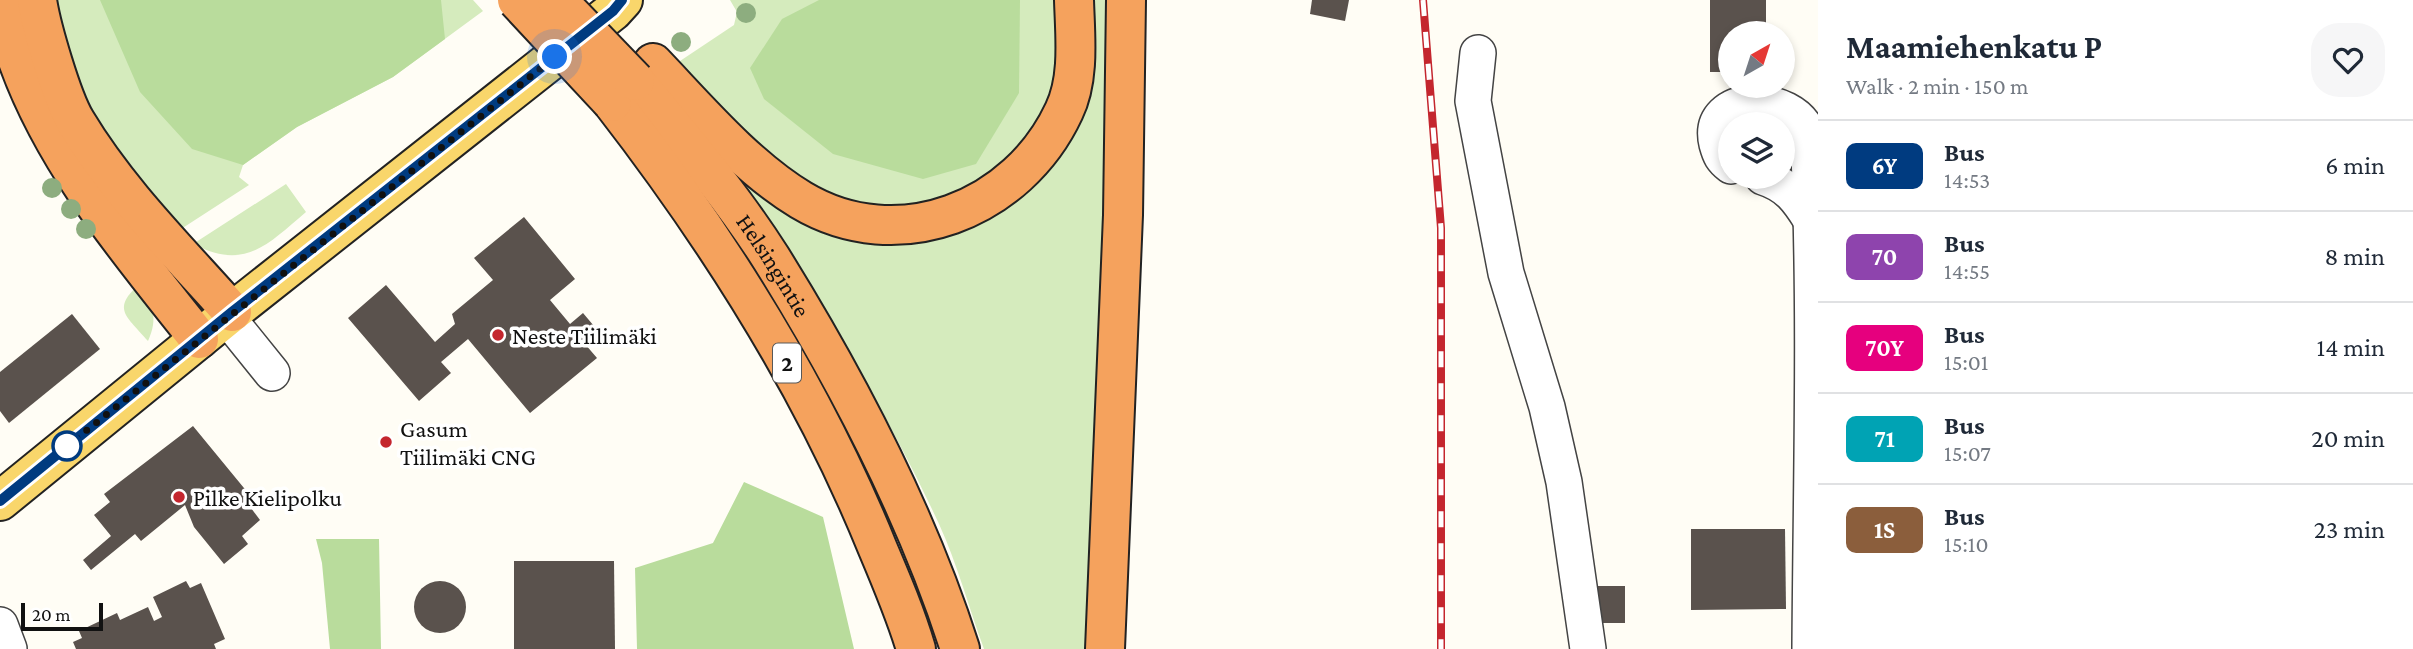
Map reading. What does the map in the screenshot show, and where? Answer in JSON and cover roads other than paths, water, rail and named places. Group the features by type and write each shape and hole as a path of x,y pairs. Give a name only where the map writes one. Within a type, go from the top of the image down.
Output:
{"highway":[{"path":"8,0 17,57 52,135 99,210 219,322"},
{"path":"37,0 48,45 74,120 219,322"},
{"name":"Helsingintie","path":"517,0 633,82 680,189 807,396 861,506 916,649"},
{"name":"Helsingintie","path":"557,0 633,82 706,167 770,257 844,386 899,491 960,649"},
{"path":"566,0 633,82 718,131 800,200 834,216 903,227 944,218 984,202 1015,177 1042,146 1065,109 1071,85 1076,46 1074,0"},
{"path":"1105,649 1123,215 1126,0"}],"main road":[{"path":"0,501 219,322 613,11 622,0"}],"street":[{"path":"1478,53 1473,101 1506,273 1547,407 1564,482 1588,649"},
{"path":"1726,112 1734,106 1756,103 1777,105 1790,112"},
{"path":"1795,115 1808,134 1811,220 1810,649"},
{"path":"1718,125 1715,136 1718,147"},
{"path":"1788,189 1796,196 1811,220"},
{"path":"219,322 272,373"},
{"path":"0,625 9,649"}],"railway":[{"path":"1423,0 1441,228 1441,649"}],"place":[{"name":"Neste Tiilimäki","path":"498,335"},
{"name":"Gasum Tiilimäki CNG","path":"386,442"},
{"name":"Pilke Kielipolku","path":"179,497"}]}
